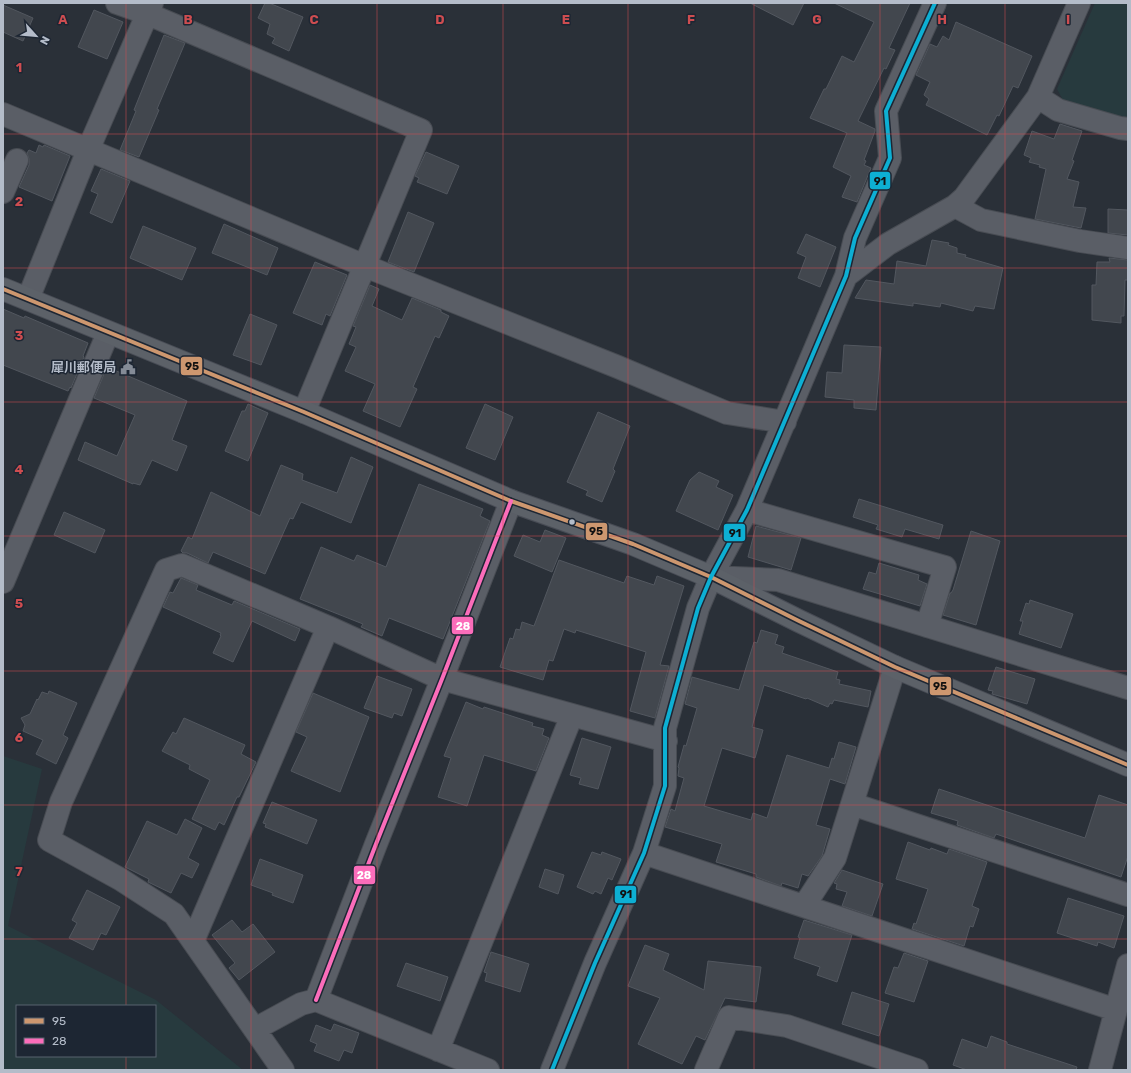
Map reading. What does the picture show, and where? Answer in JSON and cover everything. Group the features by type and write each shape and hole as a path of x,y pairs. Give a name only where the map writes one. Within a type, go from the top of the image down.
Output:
{"main road":[{"path":"3,289 304,412 511,501 632,544 711,577 895,667 1128,765"}],"street":[{"path":"116,3 150,9 421,130 304,412"},
{"path":"552,1070 595,963 644,853 666,786 665,728 698,608 711,577 747,510 846,276 856,238 890,158 886,111 934,3"},
{"path":"846,276 888,244 955,206 964,198 1038,97 1079,3"},
{"path":"28,299 88,150 150,9"},
{"path":"1038,97 1058,110 1128,129"},
{"path":"3,114 365,266 618,367 727,413 785,422"},
{"path":"3,192 17,160"},
{"path":"955,206 981,220 1080,241 1128,248"},
{"path":"3,582 108,332"},
{"path":"316,1000 511,501"},
{"path":"747,510 945,568 927,626"},
{"path":"283,1070 174,914 120,879 49,840 61,802 166,570 182,565 328,627 442,679 666,741"},
{"path":"711,577 778,580 1128,688"},
{"path":"193,941 328,627"},
{"path":"804,906 835,858 895,667"},
{"path":"438,1050 572,715"},
{"path":"852,804 1128,895"},
{"path":"644,853 1116,1010"},
{"path":"1100,1070 1128,965"},
{"path":"255,1029 301,1004 316,1000 488,1070"},
{"path":"706,1070 729,1017 787,1026 917,1070"}],"green space":[{"path":"1095,3 1128,3 1128,121 1064,102 1057,89"},
{"path":"3,756 42,769 8,926 156,1000 243,1070 3,1070"}],"building":[{"path":"265,3 269,3 303,17 289,51 272,43 275,38 267,34 270,24 258,18"},
{"path":"750,3 804,3 793,25"},
{"path":"834,3 910,3 889,48 895,50 886,69 884,68 858,121 875,129 875,131 864,160 866,161 864,165 871,168 857,202 842,197 851,176 833,167 847,133 810,118 842,56 854,62 874,22"},
{"path":"3,5 33,18 23,41 3,32"},
{"path":"94,10 123,22 107,59 78,47"},
{"path":"956,22 1032,56 1018,88 1013,86 999,116 997,115 987,135 926,105 929,99 924,95 930,82 916,75 930,44 937,47 943,36 949,40"},
{"path":"164,35 185,43 157,109 159,110 139,157 120,150 136,111 134,110"},
{"path":"1060,124 1082,131 1072,160 1074,161 1067,179 1079,182 1073,207 1086,208 1081,228 1035,219 1046,169 1039,167 1040,165 1029,162 1031,158 1024,155 1032,131 1054,139"},
{"path":"39,145 43,147 44,145 70,156 52,201 19,187 29,165 27,153 29,150 36,153"},
{"path":"426,152 459,166 447,194 417,182 419,178 415,176"},
{"path":"101,169 130,181 112,223 90,213 98,194 91,191"},
{"path":"1108,209 1128,210 1128,235 1108,233"},
{"path":"408,212 434,223 414,272 388,262"},
{"path":"224,224 278,248 267,275 212,253"},
{"path":"143,226 196,248 182,280 130,258"},
{"path":"806,234 836,247 820,287 798,278 806,257 797,253"},
{"path":"932,240 949,243 948,245 957,248 957,253 966,255 965,257 1003,268 994,309 975,306 973,311 941,303 940,307 913,303 913,306 855,298 866,280 894,284 897,261 926,266"},
{"path":"1109,258 1128,260 1128,280 1125,280 1124,316 1121,316 1121,323 1092,320 1092,285 1096,285 1097,262 1110,262"},
{"path":"315,262 347,275 330,316 326,314 322,325 293,313"},
{"path":"370,285 379,289 372,306 402,320 412,298 441,310 441,312 449,316 439,338 435,336 413,387 417,389 400,427 363,411 375,384 345,371 356,347 349,344 356,327 353,326"},
{"path":"3,309 24,318 25,316 88,343 83,356 84,357 71,388 70,387 68,391 3,365"},
{"path":"250,314 277,325 261,365 233,355"},
{"path":"844,345 881,347 876,410 854,408 854,400 825,397 827,372 842,373"},
{"path":"107,367 187,401 172,440 187,446 177,471 152,460 140,485 133,484 78,460 85,442 117,456 135,415 94,398"},
{"path":"248,404 268,413 248,461 225,451 242,411 245,411"},
{"path":"485,404 513,417 495,460 466,448"},
{"path":"598,412 630,426 613,469 615,471 602,502 586,495 588,491 567,482"},
{"path":"351,457 373,467 351,523 301,502 293,519 290,518 265,574 213,552 208,563 181,551 188,537 192,539 211,492 260,516 281,465 303,474 302,480 337,493"},
{"path":"699,472 719,481 716,487 733,495 718,530 676,511 690,480"},
{"path":"419,484 483,509 480,516 490,521 443,639 389,618 382,636 361,627 363,624 300,599 321,547 354,561 357,555 386,567"},
{"path":"859,499 943,525 939,539 905,529 902,537 876,529 878,525 853,517"},
{"path":"64,512 105,530 95,553 54,535"},
{"path":"756,526 801,538 791,570 748,557"},
{"path":"545,530 566,538 552,572 514,556 523,535 540,542"},
{"path":"971,531 1000,541 976,625 943,615 950,593 953,590"},
{"path":"559,560 624,583 627,576 654,585 657,576 684,586 660,665 669,666 655,718 630,711 646,652 576,630 575,633 564,629 553,661 549,660 543,680 500,667 510,638 513,639 516,629 520,630 522,622 534,626"},
{"path":"879,563 919,575 918,580 927,584 920,606 863,589 869,572 876,574"},
{"path":"181,578 198,585 196,590 232,605 234,601 300,629 295,641 252,621 233,662 213,653 221,633 163,607 170,592 173,593"},
{"path":"1030,600 1073,614 1061,648 1019,634 1023,621 1020,621 1026,603 1029,604"},
{"path":"761,630 778,635 775,644 784,647 782,653 838,672 836,679 840,680 839,684 871,691 868,707 834,700 828,707 807,698 806,699 764,685 752,727 763,730 755,758 722,748 704,806 751,820 753,813 767,818 787,755 829,768 832,758 834,759 839,742 856,747 845,784 830,779 816,825 830,829 822,856 808,876 802,874 798,888 782,883 781,886 756,877 756,874 716,862 722,844 665,827 671,809 675,811 684,778 678,776 678,767 697,708 685,704 692,677 739,690 754,642 757,643"},
{"path":"996,667 1035,679 1027,704 992,694 993,691 988,690"},
{"path":"377,676 412,689 402,716 394,713 392,718 364,708"},
{"path":"49,691 77,703 63,735 68,738 56,764 36,754 43,740 23,731 25,725 21,718 30,714 42,692 48,694"},
{"path":"313,693 369,717 340,792 291,771 307,737 296,732"},
{"path":"466,702 483,709 484,707 533,723 532,726 544,729 542,735 549,738 536,771 484,755 467,806 438,797 451,758 444,756"},
{"path":"184,718 245,745 241,754 256,762 224,825 219,822 215,830 192,819 210,780 189,769 190,765 162,751 173,732 176,734"},
{"path":"582,738 611,747 598,789 579,784 581,778 570,775"},
{"path":"939,789 1085,838 1099,795 1128,805 1128,856 1121,877 996,834 994,838 957,825 958,821 931,813"},
{"path":"272,802 317,820 307,844 265,827 266,824 263,823"},
{"path":"185,819 202,828 188,858 199,864 192,878 181,873 171,893 148,882 149,879 125,867 147,821 177,835"},
{"path":"908,842 947,854 949,849 987,862 972,906 979,909 973,927 970,926 964,946 912,929 914,923 916,924 928,889 896,879"},
{"path":"592,852 601,855 602,852 621,859 612,880 608,878 601,894 595,891 593,894 577,887"},
{"path":"260,859 303,875 293,903 272,895 273,893 251,885"},
{"path":"545,869 564,875 558,894 539,887"},
{"path":"842,870 883,884 872,916 842,906 847,892 836,889 837,884 834,883"},
{"path":"87,890 120,907 106,935 101,933 93,950 69,938 77,923 72,920"},
{"path":"1068,898 1124,916 1114,948 1098,942 1097,946 1057,933"},
{"path":"232,920 242,932 253,924 275,952 239,980 229,968 235,963 212,935"},
{"path":"804,920 852,935 837,982 817,975 820,967 794,958 800,938 798,937"},
{"path":"645,945 669,954 663,970 704,990 708,961 761,967 756,1002 725,998 705,1040 696,1036 682,1064 638,1044 660,998 628,986"},
{"path":"491,952 529,964 520,992 485,981 487,973 484,972"},
{"path":"904,953 928,961 914,1002 885,993 894,967 898,968"},
{"path":"406,963 448,977 440,1001 397,986"},
{"path":"852,992 889,1004 879,1036 842,1024"},
{"path":"334,1024 359,1033 352,1053 344,1050 339,1061 314,1051 317,1044 310,1041 316,1025 331,1031"},
{"path":"991,1036 1007,1042 1007,1044 1077,1067 1076,1070 967,1070 953,1065 962,1039 987,1048"}],"transit line":[{"name":"91","path":"552,1070 595,963 644,853 665,786 665,728 698,608 711,577 747,510 846,276 855,238 890,158 886,111 935,3"},
{"name":"95","path":"3,289 304,412 511,501 633,544 711,577 895,667 1128,765"},
{"name":"28","path":"316,1000 511,501"}],"place":[{"name":"犀川郵便局","path":"128,367"}]}
